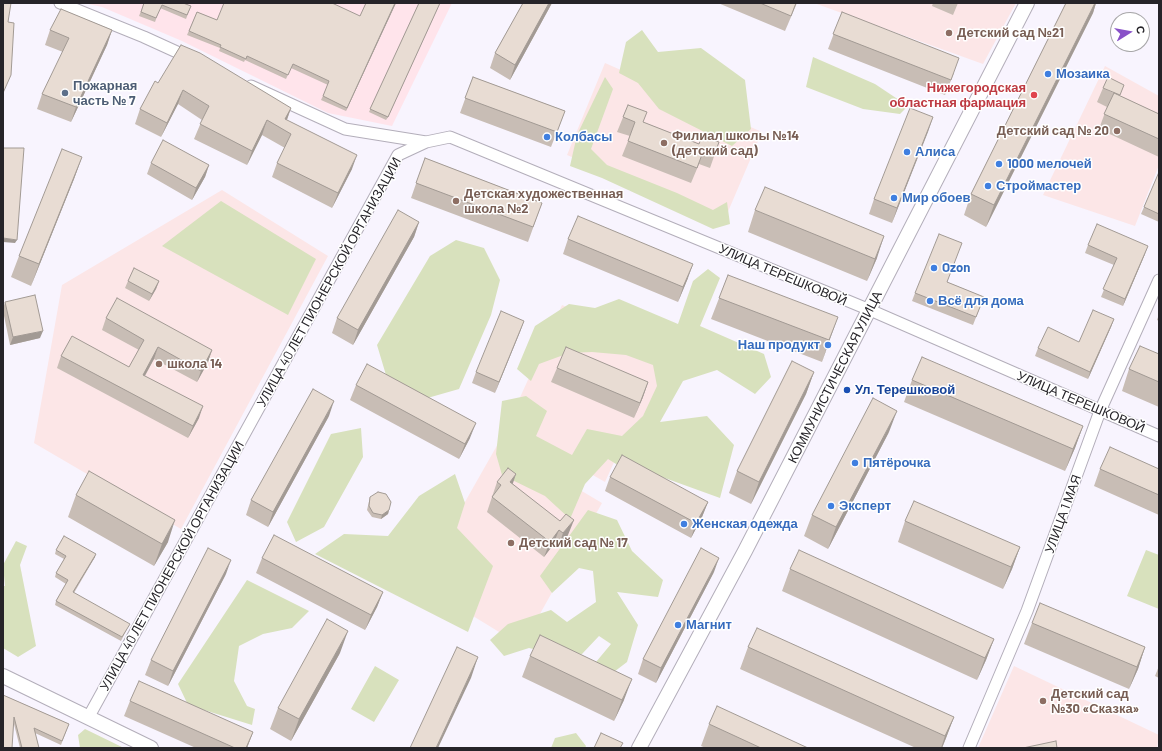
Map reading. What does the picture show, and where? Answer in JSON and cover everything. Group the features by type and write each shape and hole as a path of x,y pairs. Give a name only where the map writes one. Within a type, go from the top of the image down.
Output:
{"street":[{"path":"60,3 144,37 201,63"},
{"name":"КОММУНИСТИЧЕСКАЯ УЛИЦА","path":"639,748 741,558 1027,3"},
{"name":"УЛИЦА 40 ЛЕТ ПИОНЕРСКОЙ ОРГАНИЗАЦИИ","path":"244,83 345,129 426,142"},
{"name":"УЛИЦА ТЕРЕШКОВОЙ","path":"426,142 450,137 870,310 1159,436"},
{"name":"УЛИЦА 40 ЛЕТ ПИОНЕРСКОЙ ОРГАНИЗАЦИИ","path":"88,718 398,154 426,142"},
{"name":"УЛИЦА 1 МАЯ","path":"969,748 1027,611 1100,410 1159,280"},
{"path":"3,676 151,748"}],"shaded area":[{"path":"84,3 452,3 392,126 328,113 182,41 102,7"},
{"name":"Детский сад №21","path":"814,3 1016,3 983,64"},
{"name":"Филиал школы №14 (детский сад)","path":"605,63 762,132 724,221 567,155"},
{"name":"Детский сад № 20","path":"1105,66 1159,96 1159,165 1135,226 1043,195"},
{"name":"школа 14","path":"222,190 328,256 181,529 34,443 62,285"},
{"path":"562,305 677,353 625,463 615,460 605,482 507,426"},
{"name":"Детский сад № 17","path":"499,442 602,503 522,646 419,583"},
{"name":"Детский сад №30 «Сказка»","path":"1014,666 1159,735 1157,748 978,748"}],"green space":[{"path":"642,30 658,52 701,48 745,80 751,129 732,146 659,109 638,83 619,73 626,42"},
{"path":"813,57 875,84 908,106 900,114 863,109 806,87"},
{"path":"605,77 613,89 591,149 607,165 677,193 713,210 727,202 730,224 713,229 602,178 570,166 577,135"},
{"path":"221,201 316,259 288,315 162,246"},
{"path":"456,240 484,248 500,280 491,315 459,389 424,399 386,375 377,345 430,256"},
{"path":"708,269 720,278 700,326 764,354 771,377 755,394 717,370 683,381 660,422 707,416 734,445 720,498 662,477 637,477 608,459 585,484 570,519 545,496 502,475 496,454 502,401 526,396 547,411 536,436 572,455 587,429 622,436 643,416 657,386 653,365 626,355 592,352 569,353 539,364 531,381 517,369 535,326 569,304 595,308 619,299 678,324 693,281"},
{"path":"361,428 363,457 324,527 296,542 287,522 331,434"},
{"path":"455,474 465,503 457,528 493,566 468,632 315,554 344,534 388,536 419,496"},
{"path":"588,510 617,520 632,551 663,580 658,597 617,592 638,625 627,662 610,675 596,662 611,644 599,636 582,654 546,652 529,648 504,656 490,640 508,624 551,610 567,622 596,602 593,571 579,568 552,593 540,576"},
{"path":"16,541 27,546 20,565 36,646 18,657 3,648 3,586 5,586 3,565"},
{"path":"1146,550 1159,555 1159,609 1127,596"},
{"path":"247,580 309,611 292,628 263,634 239,646 234,681 247,706 255,709 252,725 188,705 178,684"},
{"path":"375,666 399,680 374,722 351,709"},
{"path":"85,729 124,748 80,748 78,735"},
{"path":"576,733 586,746 585,748 551,748 555,738"}],"building":[{"path":"3,3 11,3 8,22 14,23 11,75 3,93"},
{"path":"144,3 183,3 191,6 187,15 162,5 156,18 141,12"},
{"path":"224,3 332,3 360,16 366,3 395,3 347,108 323,96 329,81 293,64 288,75 247,56 246,59 220,47 221,45 189,31 197,12 217,20"},
{"path":"419,3 440,3 388,117 370,109"},
{"path":"523,3 549,3 515,65 495,53"},
{"path":"760,3 796,3 791,16"},
{"path":"1066,3 1095,3 994,205 971,194"},
{"path":"61,9 112,30 76,107 42,94 69,38 50,30"},
{"path":"842,12 959,58 951,80 833,34"},
{"path":"181,45 200,53 291,108 285,119 357,155 338,193 277,163 291,134 267,120 252,151 200,124 209,106 183,90 167,123 140,109 155,81 158,83"},
{"path":"473,77 565,111 557,132 465,98"},
{"path":"1108,77 1124,85 1120,95 1103,88"},
{"path":"1114,93 1159,114 1159,139 1104,114"},
{"path":"628,105 647,112 643,122 699,144 702,136 719,142 715,153 704,149 697,168 628,141 635,122 623,117"},
{"path":"910,108 933,117 897,208 874,199"},
{"path":"163,140 209,165 196,188 151,163"},
{"path":"3,148 24,148 17,240 3,238"},
{"path":"62,149 82,157 39,264 19,256"},
{"path":"425,158 542,203 533,227 416,183"},
{"path":"1159,172 1159,214 1144,207"},
{"path":"765,187 884,236 875,259 755,210"},
{"path":"398,210 419,222 358,330 337,318"},
{"path":"578,216 693,264 683,287 568,239"},
{"path":"1097,224 1148,246 1125,299 1103,289 1117,258 1088,245"},
{"path":"939,234 962,243 947,282 984,297 976,317 915,293"},
{"path":"134,268 159,281 152,294 128,281"},
{"path":"728,275 838,317 829,340 719,298"},
{"path":"35,295 43,331 13,337 5,302"},
{"path":"117,298 212,350 201,371 158,347 143,375 203,406 193,426 61,356 72,336 129,367 144,340 106,318"},
{"path":"1093,310 1114,319 1090,372 1038,348 1048,327 1079,342"},
{"path":"501,311 524,321 499,382 476,372"},
{"path":"1140,346 1159,354 1159,382 1129,369"},
{"path":"566,347 648,382 640,403 557,368"},
{"path":"922,357 1083,426 1073,449 912,380"},
{"path":"792,361 814,372 759,482 737,471"},
{"path":"367,364 476,423 465,444 356,385"},
{"path":"313,389 334,401 273,512 251,500"},
{"path":"873,398 897,411 836,527 812,515"},
{"path":"1110,447 1159,469 1159,495 1100,469"},
{"path":"622,455 708,502 696,523 610,477"},
{"path":"508,468 516,474 510,482 560,521 566,514 574,520 563,533 559,530 550,542 492,497 501,485 497,482"},
{"path":"89,471 175,520 162,544 76,495"},
{"path":"378,492 386,494 391,502 389,510 382,515 373,513 369,506 370,497"},
{"path":"914,501 1020,547 1011,567 905,521"},
{"path":"274,535 383,592 371,615 262,558"},
{"path":"64,536 96,554 73,592 130,624 122,637 56,601 68,580 56,573 66,556 56,550"},
{"path":"208,548 231,560 173,671 151,660"},
{"path":"701,548 719,558 661,668 643,659"},
{"path":"799,550 994,639 985,658 790,569"},
{"path":"1040,603 1145,647 1137,667 1032,623"},
{"path":"327,619 348,631 299,719 278,708"},
{"path":"757,628 954,717 945,736 748,647"},
{"path":"540,635 632,679 622,700 530,656"},
{"path":"457,647 478,657 436,748 410,748"},
{"path":"139,681 253,732 246,748 235,748 130,701"},
{"path":"3,695 69,724 62,741 34,728 39,748 22,748 14,717 12,748 3,748"},
{"path":"717,706 808,748 761,748 709,724"},
{"path":"601,733 623,743 620,748 594,748"},
{"path":"1056,741 1057,748 1023,748"}],"place":[{"name":"Детский сад №21","path":"949,33"},
{"name":"Мозаика","path":"1048,74"},
{"name":"Пожарная часть № 7","path":"65,93"},
{"name":"Нижегородская областная фармация","path":"1034,95"},
{"name":"Детский сад № 20","path":"1117,131"},
{"name":"Колбасы","path":"547,137"},
{"name":"Филиал школы №14 (детский сад)","path":"664,143"},
{"name":"Алиса","path":"907,152"},
{"name":"1000 мелочей","path":"999,164"},
{"name":"Строймастер","path":"988,186"},
{"name":"Мир обоев","path":"894,198"},
{"name":"Детская художественная школа №2","path":"456,201"},
{"name":"Ozon","path":"934,268"},
{"name":"Всё для дома","path":"930,301"},
{"name":"Наш продукт","path":"828,345"},
{"name":"школа 14","path":"159,364"},
{"name":"Ул. Терешковой","path":"847,390"},
{"name":"Пятёрочка","path":"855,463"},
{"name":"Эксперт","path":"831,506"},
{"name":"Женская одежда","path":"684,524"},
{"name":"Детский сад № 17","path":"511,543"},
{"name":"Магнит","path":"678,625"},
{"name":"Детский сад №30 «Сказка»","path":"1043,701"}]}
